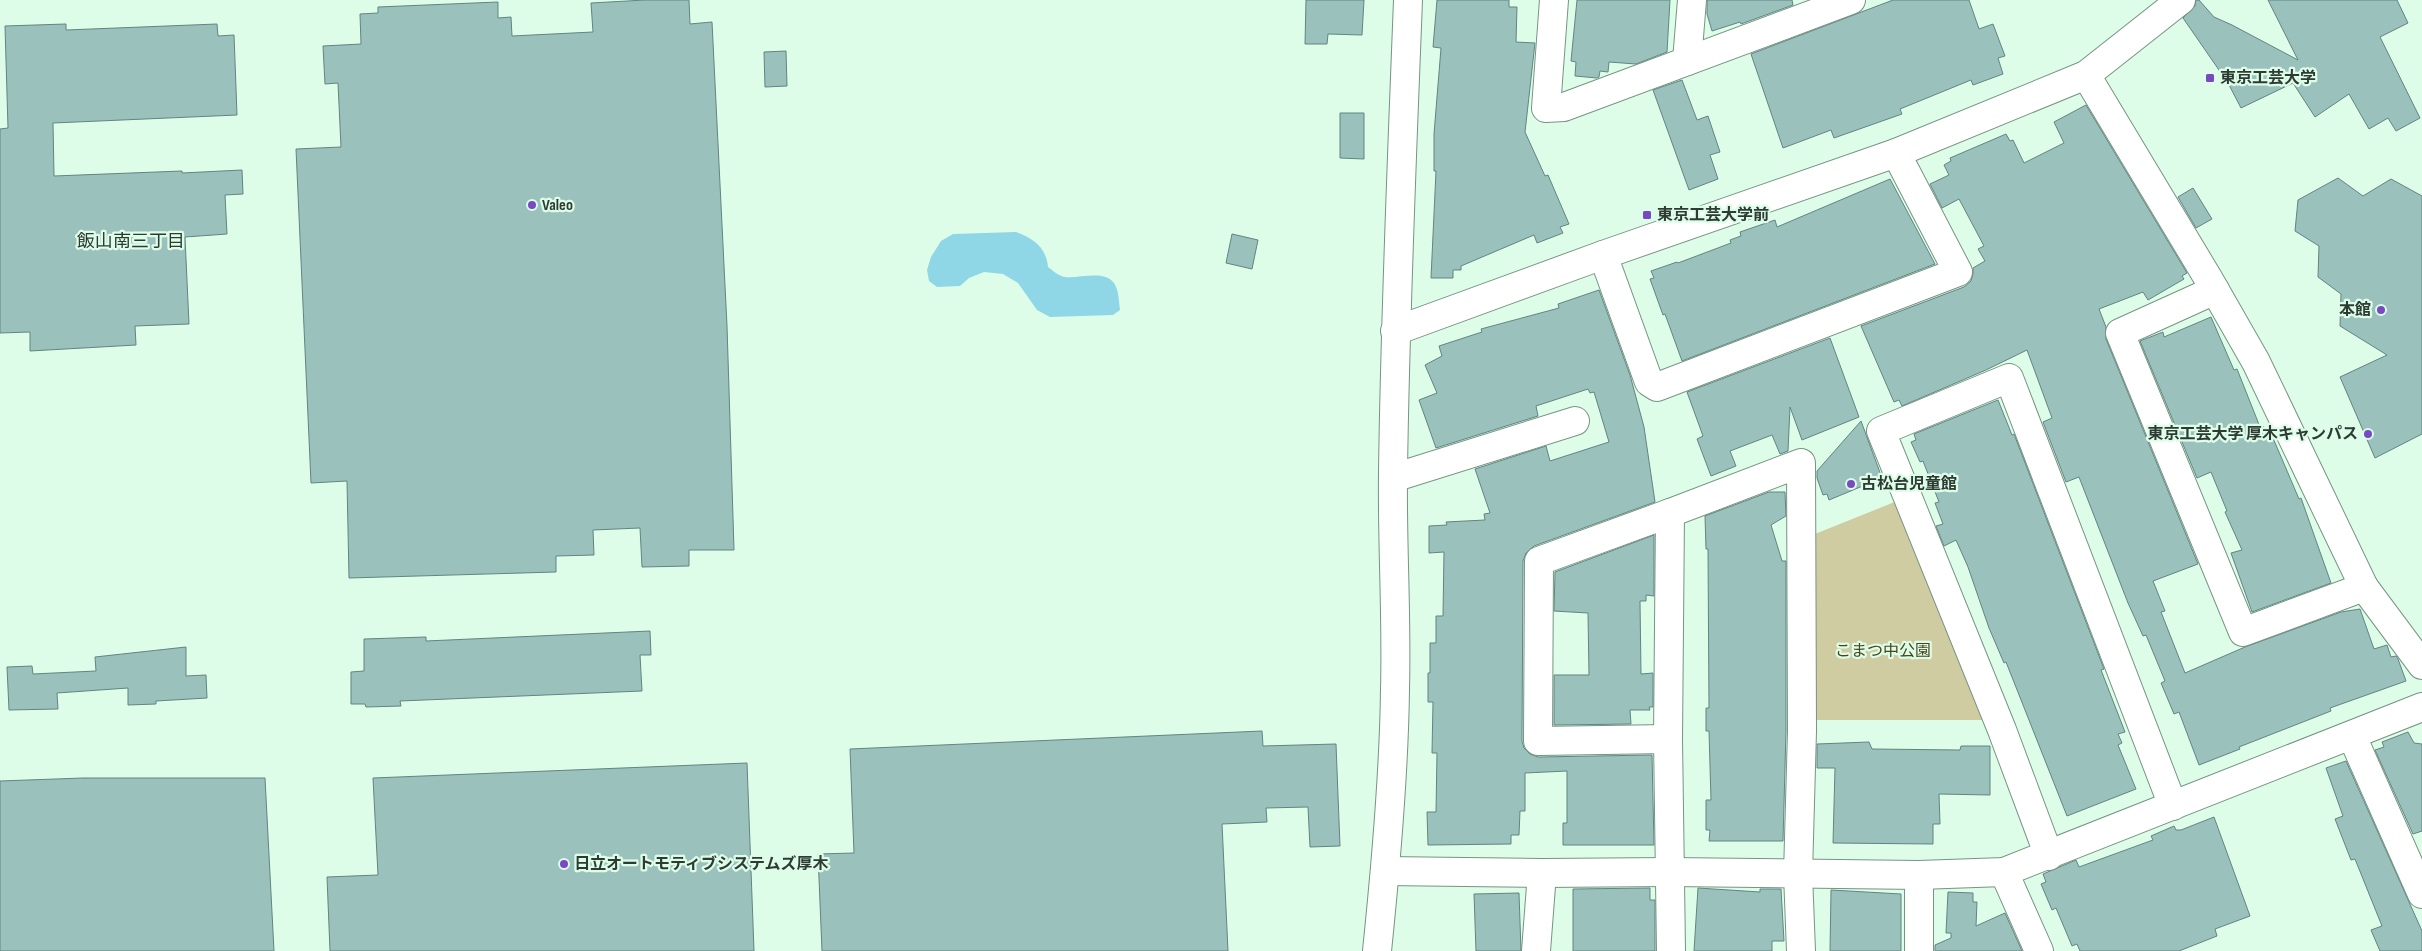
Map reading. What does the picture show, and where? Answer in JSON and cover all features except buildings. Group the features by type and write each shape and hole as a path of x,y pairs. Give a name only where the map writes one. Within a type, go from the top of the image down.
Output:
{"street":[{"path":"1377,951 1385,871 1396,690 1396,578 1393,478 1395,331 1408,0"},
{"path":"1554,0 1546,108 1564,107 1851,0"},
{"path":"1687,61 1692,0"},
{"path":"1395,331 1603,255 1896,153 2086,74 2181,0"},
{"path":"2086,74 2256,362 2364,588 2422,665"},
{"path":"1603,255 1649,382 1657,388 1958,272 1896,153"},
{"path":"2215,290 2120,333 2243,632 2364,588"},
{"path":"2049,856 2002,730 1881,430 2009,378 2173,806"},
{"path":"1393,478 1575,421"},
{"path":"1668,739 1538,741 1538,561 1801,463 1802,731 1798,874 1801,951"},
{"path":"1670,513 1668,739 1671,951"},
{"path":"1385,871 1542,874 1670,872 1920,875 2004,872 2049,856 2422,707"},
{"path":"2352,736 2422,894"},
{"path":"2004,872 2039,951"},
{"path":"1536,951 1542,874"},
{"path":"1919,951 1920,875"}],"green space":[{"name":"こまつ中公園","path":"1897,501 1984,720 1816,720 1815,534"}],"water":[{"path":"1016,232 1034,241 1042,249 1048,267 1058,274 1065,277 1101,276 1112,281 1118,293 1120,310 1113,315 1050,317 1037,310 1018,283 1003,274 984,272 969,278 960,286 937,287 929,281 927,270 931,257 941,241 953,234"}],"place":[{"name":"東京工芸大学","path":"2210,78"},
{"name":"Valeo","path":"532,205"},
{"name":"東京工芸大学前","path":"1647,215"},
{"name":"本館","path":"2381,310"},
{"name":"東京工芸大学 厚木キャンパス","path":"2368,434"},
{"name":"古松台児童館","path":"1851,484"},
{"name":"日立オートモティブシステムズ厚木","path":"564,864"}],"district":[{"name":"飯山南三丁目","path":"131,241"}]}
